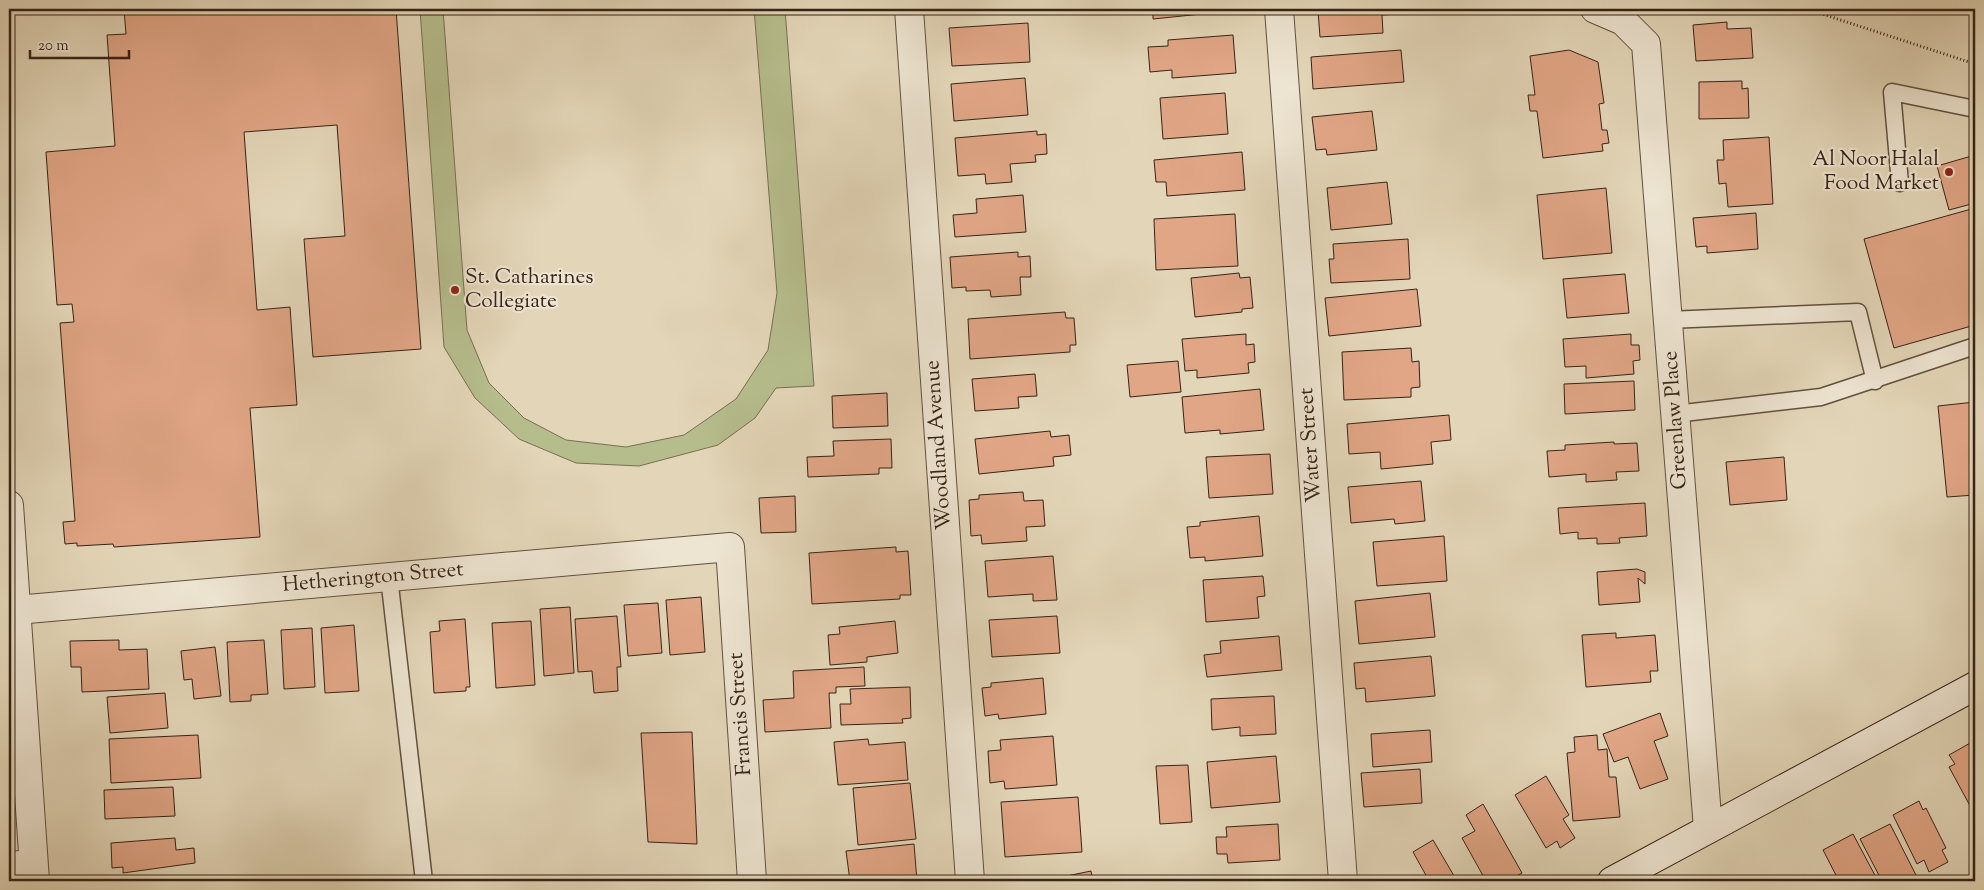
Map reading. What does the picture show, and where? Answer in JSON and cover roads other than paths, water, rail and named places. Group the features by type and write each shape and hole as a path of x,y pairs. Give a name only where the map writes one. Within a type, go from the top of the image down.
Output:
{"street":[{"name":"Woodland Avenue","path":"909,9 970,881"},
{"name":"Water Street","path":"1279,9 1343,881"},
{"name":"Greenlaw Place","path":"1595,9 1623,21 1646,44 1708,829"},
{"path":"9,505 26,870"},
{"name":"Hetherington Street","path":"13,610 730,547"},
{"name":"Francis Street","path":"730,547 752,881"},
{"path":"1612,881 1975,686"}],"lane":[{"path":"1900,183 1892,92 1975,109"},
{"path":"1668,320 1858,312 1875,381"},
{"path":"1675,414 1821,397 1875,381 1975,346"},
{"path":"389,577 424,881"}],"place":[{"name":"Al Noor Halal Food Market","path":"1949,172"},
{"name":"St. Catharines Collegiate","path":"455,290"}]}
